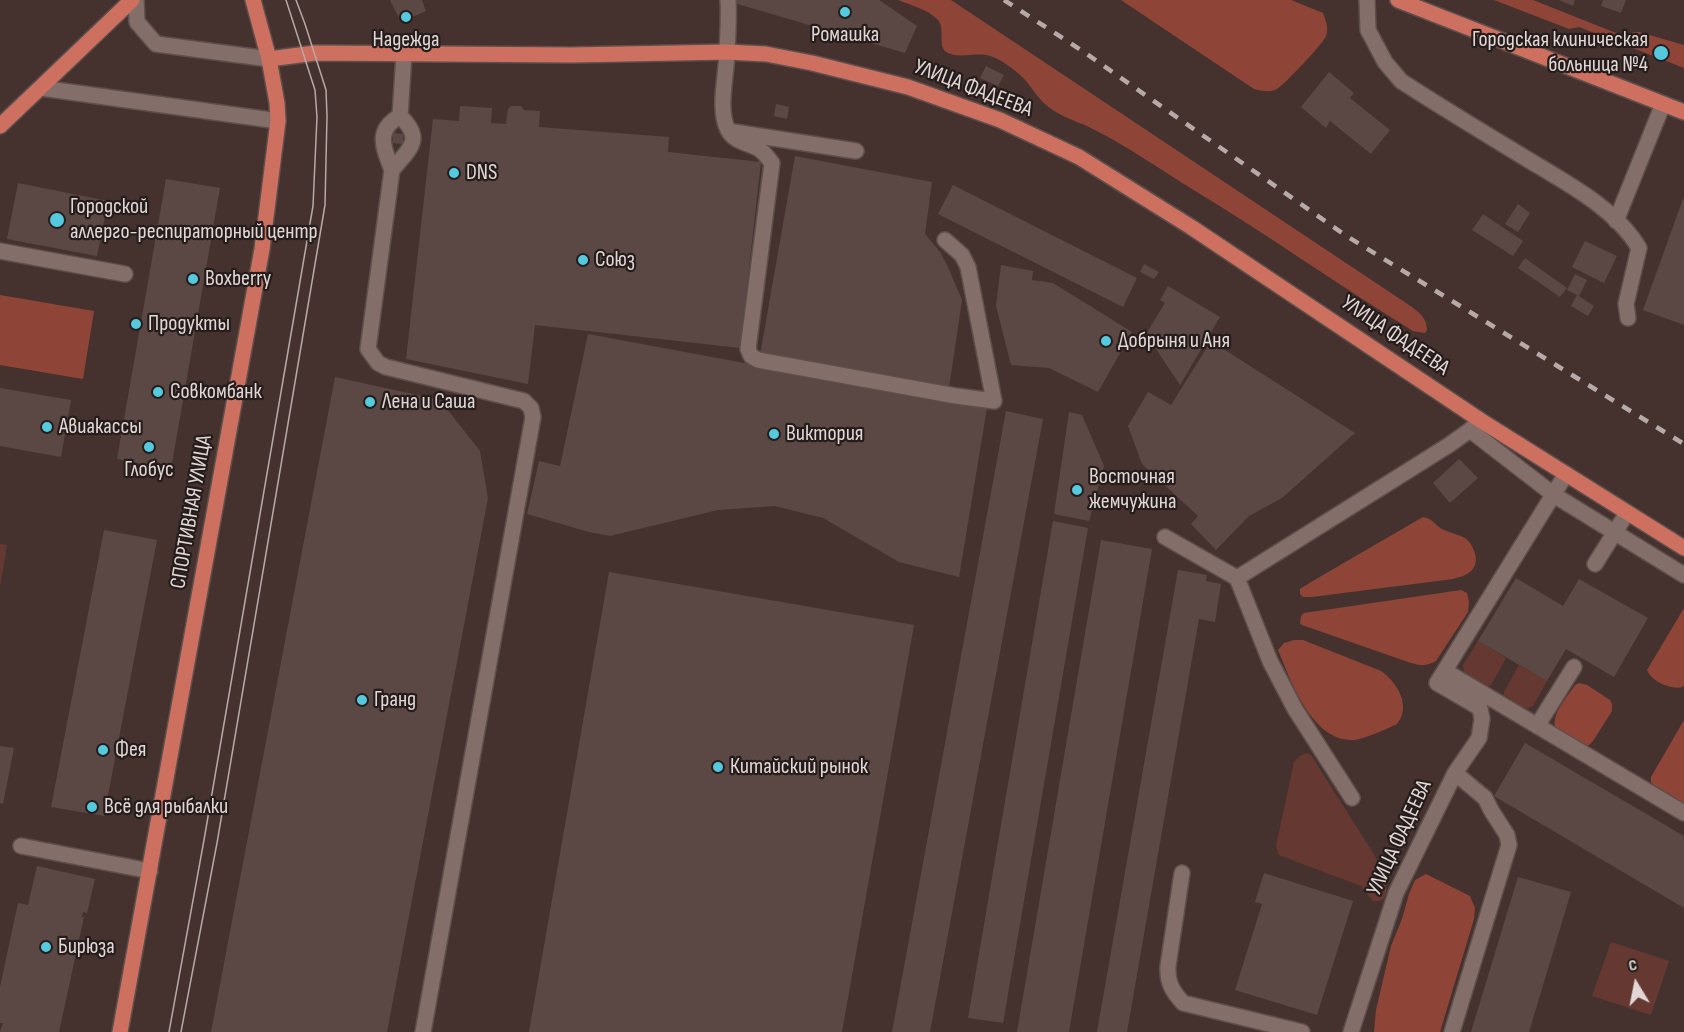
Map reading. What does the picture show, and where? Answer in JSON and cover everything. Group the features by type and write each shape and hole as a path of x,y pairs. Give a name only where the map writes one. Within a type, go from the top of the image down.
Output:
{"main road":[{"path":"0,126 134,0"},
{"name":"СПОРТИВНАЯ УЛИЦА","path":"120,1032 262,249 278,121 269,59 253,0"},
{"path":"1398,0 1684,112"},
{"name":"УЛИЦА ФАДЕЕВА","path":"269,59 315,53 571,55 728,52 766,54 908,87 1000,120 1079,157 1191,227 1475,425 1566,474 1684,548"}],"street":[{"path":"134,0 137,22 156,44 269,59"},
{"path":"728,0 728,52 723,115 728,131 739,141 766,154 772,163 748,349 751,356 758,360 994,401 968,267 962,255 945,240"},
{"path":"1367,0 1368,30 1385,62 1401,81 1566,183 1626,229 1639,248 1626,304 1628,318"},
{"path":"392,170 407,154 412,145 413,136 409,125 400,116 404,54"},
{"path":"41,88 278,121"},
{"path":"1616,220 1663,104"},
{"path":"400,116 384,131 384,150 392,170 368,349 378,363 386,367 524,401 531,408 533,417 423,1032"},
{"path":"728,131 856,151"},
{"path":"0,251 125,274"},
{"path":"1237,578 1475,425 1554,495 1684,575"},
{"path":"1566,474 1445,671 1684,813"},
{"path":"1595,564 1627,513"},
{"path":"1165,537 1237,578 1270,661 1295,709 1352,798"},
{"path":"1537,726 1574,667"},
{"name":"УЛИЦА ФАДЕЕВА","path":"1351,1032 1396,894 1455,773 1479,738 1482,719 1480,708 1437,683 1445,671"},
{"path":"1452,1032 1509,845 1507,835 1485,798 1455,773"},
{"path":"21,846 150,871"},
{"path":"1182,873 1168,966 1168,980 1174,993 1183,1003 1302,1032"}],"shaded area":[{"path":"898,0 951,0 1412,307 1424,319 1427,330 1425,333 1413,331 1132,151 1055,111 1043,102 1019,74 1002,62 988,55 948,53 942,47 938,20 925,11"},
{"path":"1121,0 1291,0 1323,13 1327,33 1311,55 1281,86 1274,90 1263,91 1254,89"},
{"path":"1494,0 1533,0 1616,33 1639,32 1684,45 1684,68 1579,27 1569,29"},
{"path":"0,295 94,311 83,379 0,365"},
{"path":"1423,517 1468,541 1476,558 1476,563 1469,573 1453,579 1312,597 1303,597 1300,594 1300,589 1311,582"},
{"path":"0,544 7,545 0,587"},
{"path":"1461,590 1467,593 1468,612 1436,661 1427,665 1411,663 1300,623 1304,613"},
{"path":"1684,608 1684,685 1678,688 1662,684 1647,670"},
{"path":"1303,640 1386,675 1395,684 1403,702 1402,715 1397,724 1354,740 1339,738 1326,731 1305,707 1278,650 1284,643"},
{"path":"1478,641 1506,658 1491,685 1488,686 1464,673 1463,665"},
{"path":"1519,665 1547,681 1533,706 1525,709 1504,695"},
{"path":"1579,683 1587,685 1610,700 1612,704 1612,711 1589,745 1584,745 1555,727 1558,710 1575,685"},
{"path":"1684,720 1684,804 1654,786 1651,777"},
{"path":"1307,753 1311,755 1377,861 1386,883 1385,897 1381,901 1373,901 1361,886 1279,855 1276,846 1294,762"},
{"path":"1426,874 1470,896 1475,908 1474,919 1440,1032 1374,1032 1376,1010 1391,946 1415,880"},
{"path":"1611,942 1669,961 1651,1015 1592,996"}],"building":[{"name":"Надежда","path":"390,0 422,0 426,11 401,22"},
{"path":"735,0 879,0 917,26 905,53 734,3"},
{"path":"1559,0 1575,0 1573,6"},
{"path":"1603,0 1626,0 1621,13 1601,6"},
{"path":"986,66 1004,75 998,86 980,78"},
{"path":"1329,72 1354,93 1350,98 1390,130 1371,154 1330,121 1326,128 1301,107"},
{"path":"776,104 789,107 787,119 774,116"},
{"name":"Союз","path":"460,106 492,108 491,123 506,124 508,109 511,106 521,106 524,110 540,111 539,127 669,137 668,152 761,162 740,348 535,325 528,384 406,359 433,119 459,121"},
{"path":"393,133 403,134 403,144 393,143"},
{"path":"795,156 932,182 925,234 940,252 962,300 949,388 760,355"},
{"path":"166,179 220,188 171,469 117,459"},
{"name":"Городской аллерго-респираторный центр","path":"18,183 108,201 97,256 7,239"},
{"path":"953,185 1137,278 1123,307 938,214"},
{"path":"1684,196 1684,325 1643,310"},
{"path":"1518,204 1530,213 1518,232 1505,224"},
{"path":"1483,214 1523,241 1513,256 1472,230"},
{"path":"1585,241 1617,256 1604,283 1572,267"},
{"path":"1525,258 1567,288 1560,297 1518,268"},
{"path":"1144,264 1159,272 1154,279 1140,272"},
{"path":"1001,265 1033,271 1032,280 1053,283 1132,332 1098,392 1049,368 1011,365 996,306"},
{"path":"1575,274 1587,280 1579,296 1567,290"},
{"path":"1168,286 1220,317 1180,385 1146,334 1165,303 1160,300"},
{"path":"1577,295 1594,306 1588,316 1571,306"},
{"name":"Виктория","path":"588,334 987,408 959,577 899,562 823,518 775,506 718,510 610,536 527,514 539,461 560,466"},
{"path":"1211,341 1355,433 1282,498 1249,516 1216,550 1191,524 1198,516 1142,464 1128,426 1148,392 1171,405"},
{"name":"Гранд","path":"335,377 440,400 480,451 488,498 387,1032 211,1032"},
{"path":"0,388 71,400 61,457 0,446"},
{"path":"1006,411 1043,419 930,1032 892,1032"},
{"name":"Восточная жемчужина","path":"1069,412 1082,415 1104,466 1089,521 1054,514"},
{"path":"1459,459 1478,478 1450,503 1433,483"},
{"path":"1053,521 1088,528 1003,1023 968,1018"},
{"path":"104,530 157,540 104,816 51,807"},
{"path":"1101,540 1152,549 1069,1032 1017,1032"},
{"path":"1178,570 1207,575 1206,581 1221,584 1215,622 1199,619 1127,1032 1097,1032"},
{"path":"609,572 914,625 842,1032 529,1032"},
{"path":"1516,578 1563,606 1579,579 1648,618 1614,677 1566,649 1547,681 1478,641"},
{"path":"1525,743 1684,836 1684,908 1494,796"},
{"path":"0,746 14,748 3,804 0,803"},
{"path":"37,866 95,879 87,913 83,912 82,917 84,917 59,1032 0,1032 3,1023 0,1023 0,987 18,903 28,905"},
{"path":"1264,873 1353,901 1317,1015 1235,990 1262,904 1255,902"},
{"path":"1518,877 1571,892 1529,1032 1471,1032"}],"tram line":[{"path":"169,1032 313,206 317,117 315,90 286,0"},
{"path":"181,1032 217,843 325,205 326,90 296,0"}],"railway":[{"path":"1004,0 1081,50 1345,235 1684,444"}],"place":[{"name":"Ромашка","path":"845,12"},
{"name":"Надежда","path":"406,17"},
{"name":"Городская клиническая больница №4","path":"1661,53"},
{"name":"DNS","path":"454,173"},
{"name":"Городской аллерго-респираторный центр","path":"57,220"},
{"name":"Союз","path":"583,260"},
{"name":"Boxberry","path":"193,279"},
{"name":"Продукты","path":"136,324"},
{"name":"Добрыня и Аня","path":"1106,341"},
{"name":"Совкомбанк","path":"158,392"},
{"name":"Лена и Саша","path":"370,402"},
{"name":"Авиакассы","path":"47,427"},
{"name":"Виктория","path":"774,434"},
{"name":"Глобус","path":"149,447"},
{"name":"Восточная жемчужина","path":"1077,490"},
{"name":"Гранд","path":"362,700"},
{"name":"Фея","path":"103,750"},
{"name":"Китайский рынок","path":"718,767"},
{"name":"Всё для рыбалки","path":"92,807"},
{"name":"Бирюза","path":"46,947"}]}
